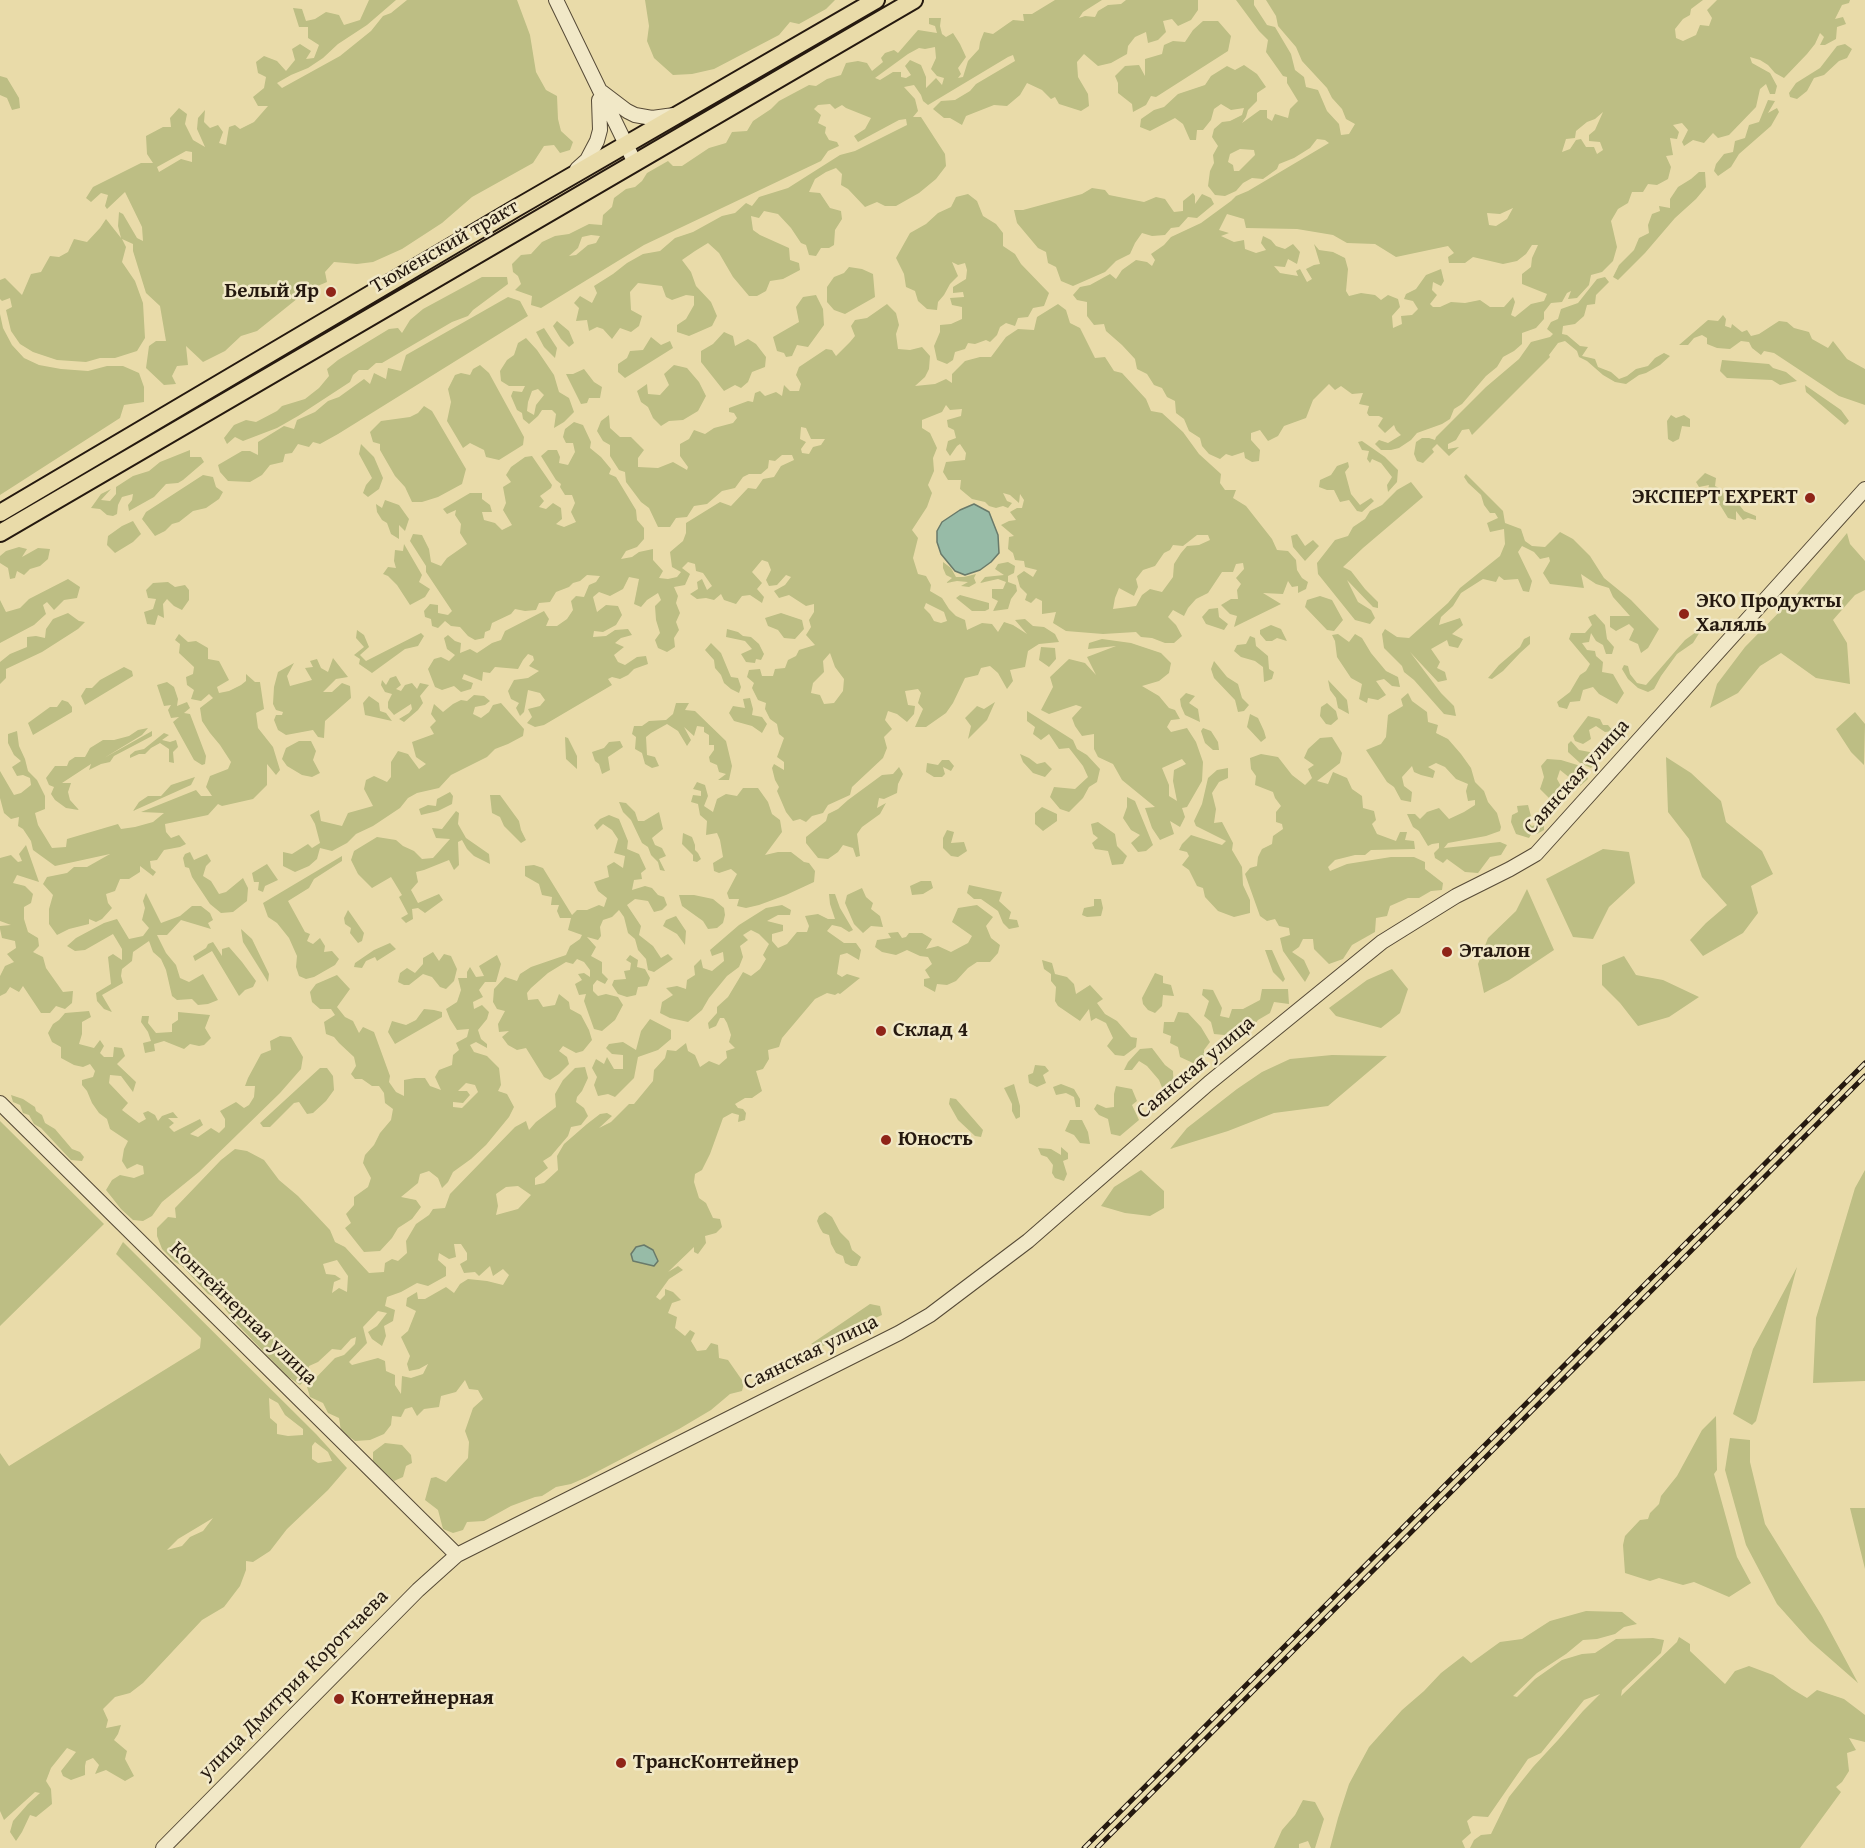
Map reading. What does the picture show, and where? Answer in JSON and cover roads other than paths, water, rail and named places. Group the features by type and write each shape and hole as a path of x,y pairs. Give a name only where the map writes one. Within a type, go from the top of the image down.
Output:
{"main road":[{"name":"Тюменский тракт","path":"0,513 566,179 876,0"},
{"name":"Тюменский тракт","path":"0,532 914,0"}],"street":[{"path":"556,0 634,163"},
{"path":"598,89 627,111 643,117 662,118 682,113"},
{"path":"566,179 587,160 597,141 601,111 598,89"},
{"name":"Саянская улица","path":"457,1555 899,1333 930,1315 993,1269 1209,1083 1382,942 1456,896 1536,854 1865,489"},
{"name":"Контейнерная улица","path":"0,1103 457,1555"},
{"name":"улица Дмитрия Коротчаева","path":"163,1848 430,1578 457,1555"}],"railway":[{"path":"1084,1848 1865,1063"},
{"path":"1097,1848 1865,1076"}],"place":[{"name":"Белый Яр","path":"331,292"},
{"name":"ЭКСПЕРТ EXPERT","path":"1810,498"},
{"name":"ЭКО Продукты Халяль","path":"1684,614"},
{"name":"Эталон","path":"1447,952"},
{"name":"Склад 4","path":"881,1031"},
{"name":"Юность","path":"886,1140"},
{"name":"Контейнерная","path":"339,1699"},
{"name":"ТрансКонтейнер","path":"621,1763"}]}
